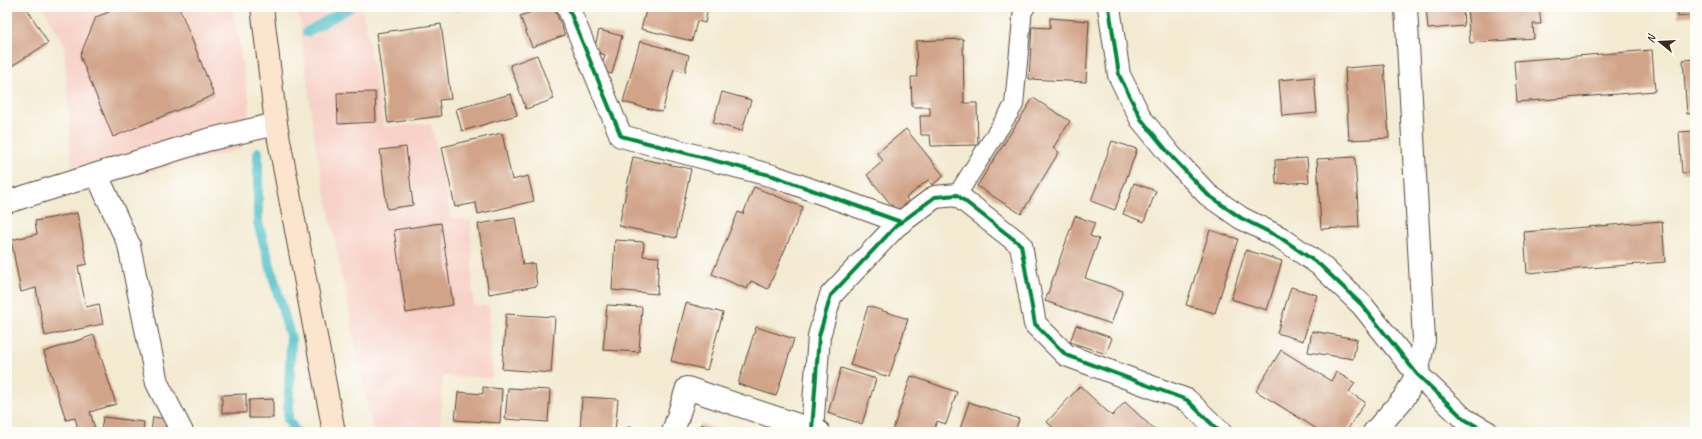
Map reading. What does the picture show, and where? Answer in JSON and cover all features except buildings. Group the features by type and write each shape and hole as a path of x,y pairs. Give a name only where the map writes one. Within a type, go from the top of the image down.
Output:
{"street":[{"path":"262,7 276,124 334,432"},
{"path":"568,7 621,136 773,176 901,222"},
{"path":"1109,7 1119,75 1141,119 1172,157 1208,195 1241,218 1281,238 1320,265 1362,305 1417,374 1464,419 1487,432"},
{"path":"1374,432 1404,398 1417,374 1424,340 1406,7"},
{"path":"7,202 207,140 276,124"},
{"path":"97,175 128,245 157,383 182,432"},
{"path":"673,432 687,388 815,431 818,336 831,295 901,222 935,197 957,195 1021,245 1035,324 1066,356 1187,400 1220,432"}],"lane":[{"path":"957,195 1014,105 1023,8 1026,7"}],"shaded area":[{"path":"43,7 232,7 250,105 242,149 115,180 72,165 64,45"},
{"path":"298,7 362,7 384,127 431,123 452,218 471,221 473,305 489,306 492,378 443,376 440,432 373,432 314,137"}],"waterway":[{"path":"307,32 351,7"},
{"path":"258,152 258,223 291,339 288,420 296,432"}],"cycle path":[{"path":"568,7 621,136 773,176 901,222"},
{"path":"1109,7 1119,75 1141,119 1172,157 1208,195 1241,218 1281,238 1320,265 1362,305 1417,374 1464,419 1487,432"},
{"path":"812,430 819,336 831,295 896,226 935,197 957,195 1021,245 1035,324 1066,355 1187,400 1220,432"}]}
